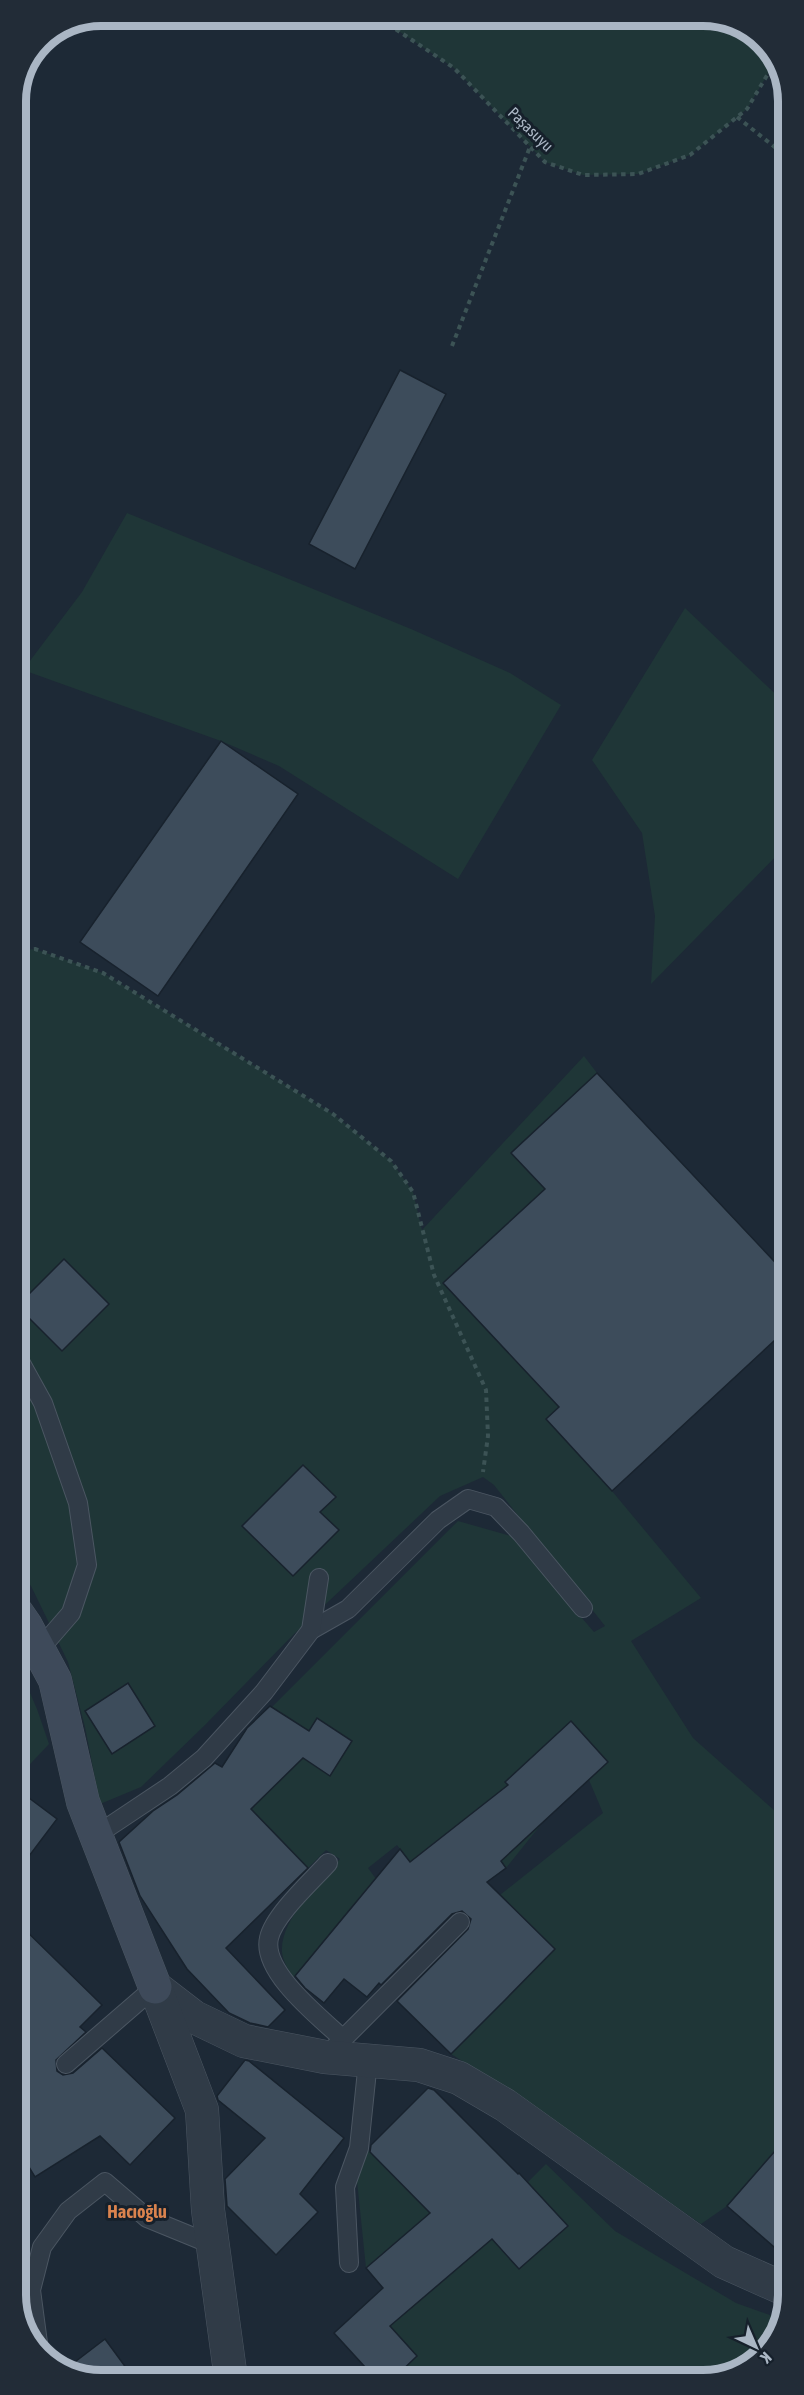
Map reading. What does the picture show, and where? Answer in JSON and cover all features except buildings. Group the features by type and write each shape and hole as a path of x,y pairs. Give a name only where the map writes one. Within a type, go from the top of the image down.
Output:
{"street":[{"path":"26,1628 55,1680 82,1802 202,2110 208,2210 230,2369"},
{"path":"155,1987 194,2017 244,2042 334,2048 368,2061 419,2065 459,2078 505,2105 723,2262 778,2286"}],"lane":[{"path":"26,1373 43,1404 78,1503 87,1565 71,1613 39,1650"},
{"path":"95,1836 170,1786 204,1758 264,1692 311,1630 348,1608 438,1520 468,1499 496,1507 583,1608"},
{"path":"311,1630 319,1578"},
{"path":"328,1863 294,1900 274,1926 268,1940 277,1971 334,2048 460,1922"},
{"path":"66,2064 155,1987"},
{"path":"349,2263 345,2187 358,2148 368,2061"},
{"path":"37,2334 31,2290 42,2247 68,2211 105,2182 147,2218 213,2245"}],"path":[{"name":"Paşasuyu","path":"391,26 454,68 545,162 583,175 638,174 690,155 747,109 771,69"},
{"path":"737,117 778,150"},
{"path":"452,346 530,147"},
{"path":"26,950 35,949 103,974 333,1114 391,1161 413,1192 434,1275 486,1390 488,1436 479,1503"}],"green space":[{"path":"391,26 708,26 723,28 745,38 763,55 771,69 747,109 690,155 638,174 583,175 545,162 454,68"},
{"path":"127,513 411,629 510,673 561,705 458,879 279,766 221,741 26,671 26,666 82,592"},
{"path":"685,608 778,696 778,854 651,984 655,916 642,833 592,760"},
{"path":"35,949 103,973 333,1114 391,1161 413,1192 422,1230 584,1056 597,1073 511,1152 545,1189 443,1283 546,1393 733,1219 747,1232 546,1419 612,1491 701,1598 631,1641 693,1738 778,1814 778,2148 727,2206 701,2224 491,2079 451,2054 555,1949 500,1895 603,1813 589,1780 607,1762 570,1722 505,1782 543,1822 506,1868 466,1818 410,1862 397,1845 368,1868 418,1936 405,1950 352,1906 293,1978 282,1952 287,1927 312,1890 340,1859 326,1850 308,1868 263,1822 227,1833 265,1795 272,1707 458,1521 511,1536 594,1632 605,1626 494,1485 483,1477 440,1496 292,1636 141,1787 100,1804 85,1727 68,1662 26,1580 26,950"},
{"path":"26,1684 37,1709 49,1744 26,1768"},
{"path":"367,2149 419,2202 472,2216 519,2269 567,2227 528,2182 546,2164 615,2231 736,2303 775,2318 763,2340 745,2357 732,2364 713,2369 403,2370 417,2356 368,2302 383,2287 405,2313 459,2267 366,2268 357,2181"}],"district":[{"name":"Hacıoğlu","path":"137,2212"}]}
